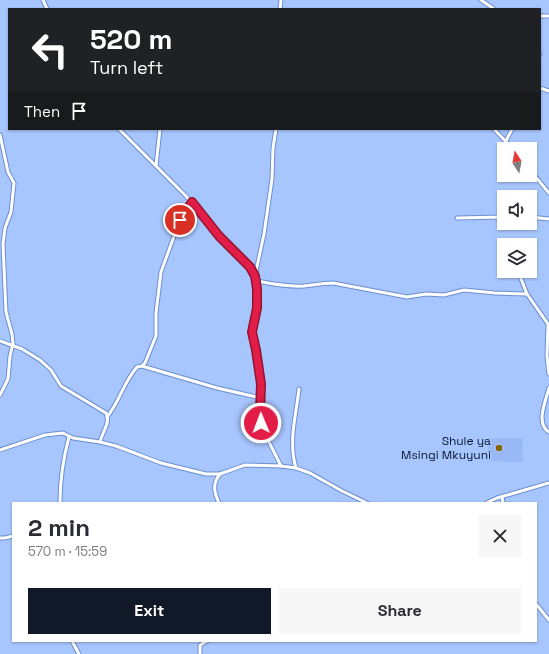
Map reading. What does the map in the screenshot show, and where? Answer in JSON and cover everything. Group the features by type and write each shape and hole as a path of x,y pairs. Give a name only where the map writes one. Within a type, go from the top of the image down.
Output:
{"street":[{"path":"481,0 493,8"},
{"path":"120,130 192,202 219,236 250,267 255,276 257,281 257,308 252,332 259,369 261,423 281,466"},
{"path":"156,166 160,130"},
{"path":"255,276 264,234 272,179 273,148 276,130"},
{"path":"495,130 506,141 512,130"},
{"path":"0,135 8,172 14,183 11,212 5,228 2,244 6,312 12,334 12,345 8,379 0,395"},
{"path":"0,162 6,162"},
{"path":"537,178 549,193"},
{"path":"142,366 145,363 156,336 156,313 161,272 181,217 192,202"},
{"path":"457,218 497,217"},
{"path":"537,218 549,219"},
{"path":"521,278 527,294 548,324 547,356 549,374"},
{"path":"257,281 276,285 295,286 333,283 407,297 426,294 444,295 464,290 527,294"},
{"path":"0,341 22,349 40,360 51,370 61,386 106,413 107,423 100,442"},
{"path":"107,417 115,406 127,378 137,367 142,366 217,388 261,398"},
{"path":"549,388 543,422 544,428 549,432"},
{"path":"296,468 292,454 292,441 299,389"},
{"path":"0,450 53,433 63,433 69,437 116,446 161,463 198,473 212,475 220,474 242,465 296,468 310,473 342,492 365,502"},
{"path":"60,502 63,459 69,437"},
{"path":"219,502 214,490 215,482 220,474"},
{"path":"489,502 549,483"},
{"path":"502,497 504,502"},
{"path":"0,538 12,536"},
{"path":"537,605 549,620"},
{"path":"73,642 79,654"},
{"path":"200,654 200,645 205,642"}],"shaded area":[{"path":"488,438 522,438 523,462 488,461"}],"place":[{"name":"Shule ya Msingi Mkuyuni","path":"499,448"}],"route":[{"path":"180,220 192,202 219,236 250,267 257,281 257,308 252,332 261,384 261,423"}]}
